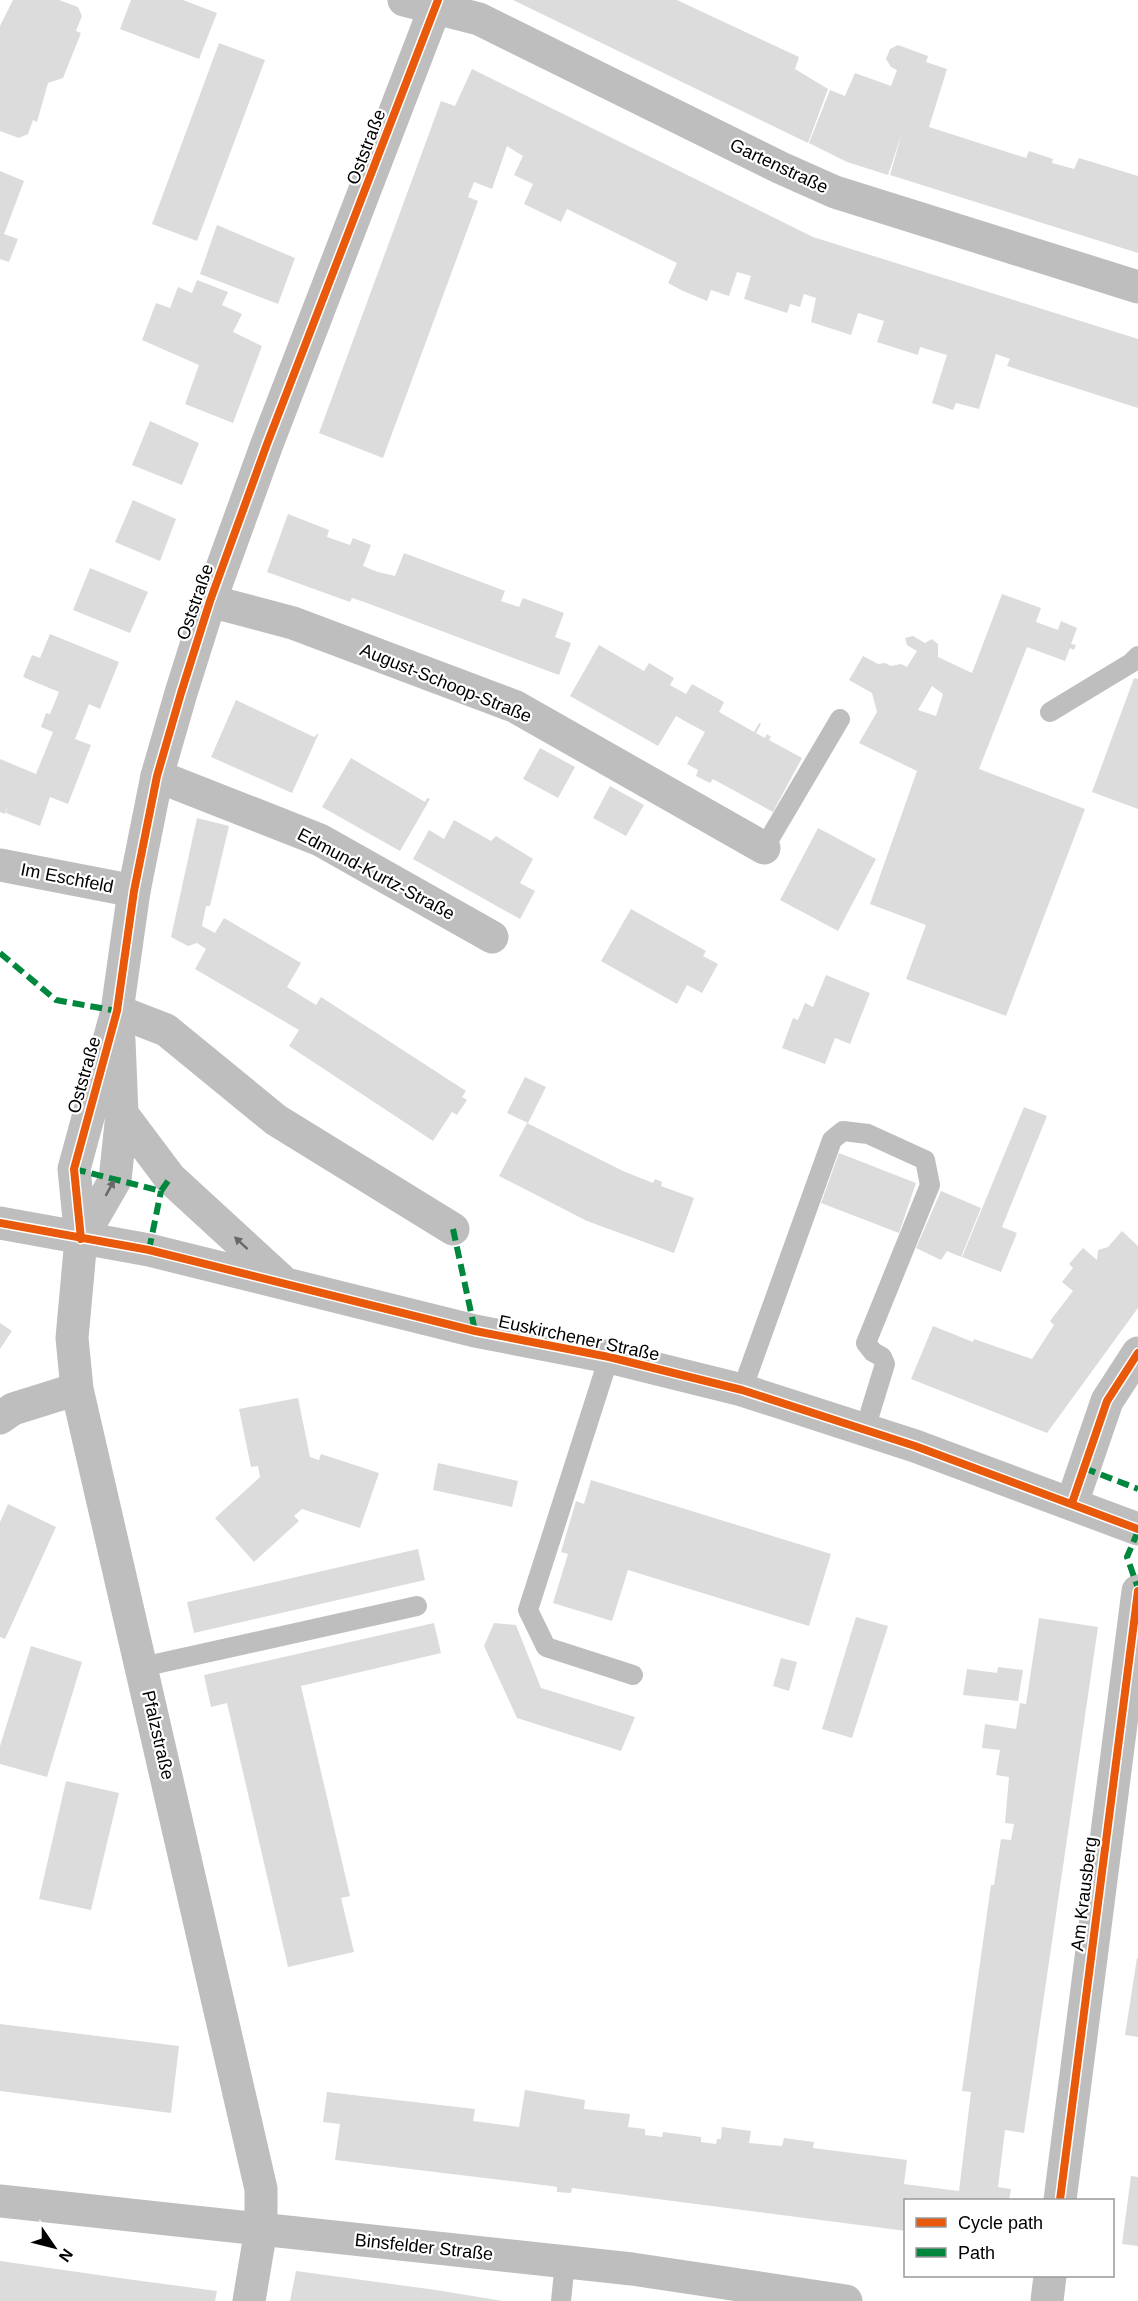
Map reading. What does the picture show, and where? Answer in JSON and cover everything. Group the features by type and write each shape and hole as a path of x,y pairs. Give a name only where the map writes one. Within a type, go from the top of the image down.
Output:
{"street":[{"path":"404,0 437,4"},
{"name":"Gartenstraße","path":"437,4 479,19 835,192 1138,287"},
{"name":"Oststraße","path":"81,1239 74,1168 117,1011 134,891 157,776 210,601 267,444 437,4"},
{"name":"August-Schoop-Straße","path":"210,601 293,623 516,707 764,848"},
{"name":"Edmund-Kurtz-Straße","path":"157,776 320,840 492,937"},
{"name":"Im Eschfeld","path":"0,865 134,891"},
{"path":"117,1011 166,1030 276,1120 453,1229"},
{"name":"Oststraße","path":"81,1239 116,1180 122,1114 117,1011"},
{"path":"122,1114 170,1178 284,1283"},
{"name":"Euskirchener Straße","path":"0,1223 149,1250 475,1331 609,1358 742,1390 864,1429 1138,1529"},
{"name":"Pfalzstraße","path":"81,1239 72,1338 77,1389 261,2189 261,2229 249,2301"},
{"path":"1072,1503 1107,1401 1138,1353"},
{"path":"0,1418 13,1409 77,1389"},
{"name":"Am Krausberg","path":"1060,2199 1138,1592"},
{"name":"Binsfelder Straße","path":"0,2201 565,2262 846,2301"},
{"path":"1047,2301 1050,2277"}],"lane":[{"path":"1050,712 1131,663 1138,656"},
{"path":"764,848 840,719"},
{"path":"742,1390 832,1140 843,1131 868,1134 925,1160 930,1185 867,1343 873,1352 882,1357 885,1364 864,1429"},
{"path":"609,1358 528,1610 546,1647 633,1675"},
{"path":"142,1667 417,1606"},
{"path":"561,2301 565,2262"}],"building":[{"path":"13,0 59,0 78,7 82,16 76,31 81,33 63,78 48,83 37,122 33,120 28,134 19,138 0,131 0,26"},
{"path":"131,0 183,0 217,13 199,59 120,29"},
{"path":"513,0 677,0 799,57 795,69 828,89 808,143"},
{"path":"219,43 265,60 197,241 152,224"},
{"path":"898,45 928,56 926,62 947,69 929,127 1026,158 1029,151 1053,159 1052,163 1074,169 1079,158 1138,176 1138,253 890,175 902,133 888,175 847,162 809,143 830,90 845,96 855,73 891,86 897,70 891,67 886,59 890,49"},
{"path":"472,69 813,237 1138,339 1138,408 1007,366 1010,359 996,354 979,409 956,403 953,410 932,403 947,355 920,347 918,355 877,342 884,321 858,313 851,335 811,322 816,298 804,294 800,307 790,304 787,313 744,299 751,276 737,272 729,296 711,290 707,301 683,291 668,283 677,263 567,209 561,222 524,204 533,184 514,175 523,156 507,146 492,189 474,182 468,197 478,201 383,458 319,433 441,101 455,106"},
{"path":"0,171 24,181 4,234 18,239 9,262 0,259"},
{"path":"217,225 295,258 278,304 200,274"},
{"path":"197,280 228,292 222,305 242,314 233,332 262,346 233,423 185,404 199,365 142,340 156,303 170,308 178,287 192,293"},
{"path":"150,421 199,443 182,485 132,465"},
{"path":"133,500 176,519 160,561 115,542"},
{"path":"288,514 329,530 327,537 350,545 353,538 371,545 363,566 378,572 395,576 404,553 505,591 501,601 519,607 523,598 564,613 555,637 571,643 559,675 367,603 352,598 350,602 267,572"},
{"path":"90,568 148,592 130,633 73,610"},
{"path":"1002,594 1041,608 1036,622 1058,630 1061,621 1077,628 1071,644 1076,645 1074,650 1070,648 1065,661 1027,647 979,769 1085,809 1006,1016 906,979 926,925 870,904 917,771 859,743 877,712 872,693 849,680 863,656 878,664 885,663 891,666 901,664 907,667 917,651 907,645 905,638 913,636 925,643 932,639 938,644 938,657 972,673","holes":["932,686 943,694 936,716 918,710"]},
{"path":"50,634 119,662 100,709 89,704 75,739 91,745 68,804 50,797 40,826 6,813 9,804 5,814 0,812 0,759 36,774 53,732 41,727 46,713 50,714 59,692 23,677 32,655 40,658"},
{"path":"599,645 644,671 649,663 674,678 670,685 686,694 692,684 724,702 719,712 754,732 759,723 761,724 756,733 765,738 767,734 771,737 769,740 802,758 773,812 713,779 710,783 696,776 698,770 687,764 705,732 676,716 658,746 570,696"},
{"path":"1134,678 1138,679 1138,809 1092,792"},
{"path":"236,700 314,737 319,733 292,793 211,757"},
{"path":"540,748 575,767 558,798 523,779"},
{"path":"351,758 425,802 427,798 430,799 400,851 322,807"},
{"path":"610,786 644,805 626,836 593,818"},
{"path":"197,818 229,826 210,906 206,906 202,926 215,933 224,918 301,963 287,987 316,1005 321,997 466,1091 462,1097 467,1100 457,1115 452,1112 433,1141 289,1046 299,1030 195,969 206,949 197,943 188,946 171,937"},
{"path":"454,820 491,841 496,836 533,859 520,883 535,891 520,919 413,859 429,830 444,839"},
{"path":"818,828 876,859 838,931 780,900"},
{"path":"631,909 706,951 703,956 718,964 702,993 687,985 677,1004 601,961"},
{"path":"826,975 870,993 850,1044 835,1038 825,1064 782,1048 793,1018 798,1020 805,1003 813,1007"},
{"path":"525,1077 546,1087 528,1123 507,1113"},
{"path":"1024,1107 1047,1116 1002,1227 1017,1233 1001,1272 962,1257"},
{"path":"527,1123 623,1171 653,1183 655,1179 662,1182 661,1186 694,1198 674,1253 587,1221 499,1176"},
{"path":"839,1153 916,1183 899,1233 821,1203"},
{"path":"941,1191 981,1208 961,1257 947,1251 941,1260 916,1248"},
{"path":"1122,1231 1138,1246 1138,1308 1047,1433 911,1379 933,1326 973,1342 974,1339 1032,1359 1054,1325 1050,1321 1073,1291 1062,1282 1073,1268 1069,1264 1083,1248 1097,1260 1098,1250 1108,1247"},
{"path":"0,1323 12,1331 0,1349"},
{"path":"298,1398 310,1457 319,1460 321,1454 379,1473 360,1528 302,1509 294,1516 299,1521 254,1562 215,1518 260,1477 258,1466 251,1467 239,1409"},
{"path":"438,1463 518,1481 512,1507 433,1490"},
{"path":"591,1480 831,1554 809,1626 628,1570 612,1621 553,1603 568,1554 561,1552 576,1501 584,1504"},
{"path":"8,1504 56,1527 5,1639 0,1637 0,1522"},
{"path":"418,1549 425,1580 194,1633 187,1602"},
{"path":"856,1617 888,1626 852,1738 822,1729"},
{"path":"1039,1618 1098,1627 1024,2133 1005,2130 998,2187 1011,2189 1009,2199 904,2199 904,2231 572,2188 571,2193 557,2192 557,2187 551,2186 335,2160 340,2124 323,2122 327,2092 475,2109 473,2121 519,2127 525,2090 585,2100 584,2109 630,2114 628,2127 645,2129 645,2135 662,2137 663,2132 701,2137 701,2142 716,2144 717,2139 721,2139 722,2127 751,2131 749,2143 782,2146 784,2138 814,2142 813,2148 907,2160 904,2184 959,2191 971,2092 962,2091 991,1885 994,1885 1001,1839 1011,1840 1014,1824 1005,1823 1009,1777 996,1775 1000,1750 982,1748 985,1724 1016,1729 1020,1703 1026,1704"},
{"path":"434,1623 441,1653 301,1686 350,1896 341,1898 354,1952 288,1967 227,1703 211,1707 204,1675"},
{"path":"494,1623 516,1625 541,1688 635,1717 621,1751 517,1718 484,1646"},
{"path":"31,1646 82,1662 47,1777 0,1764 0,1746"},
{"path":"781,1658 797,1662 789,1691 773,1686"},
{"path":"998,1667 1023,1670 1018,1701 963,1695 967,1669 997,1673"},
{"path":"66,1781 119,1793 91,1910 39,1899"},
{"path":"1138,1958 1138,2037 1125,2035"},
{"path":"0,2024 179,2046 171,2113 0,2091"},
{"path":"1131,2176 1138,2177 1138,2246 1122,2244"},
{"path":"0,2261 217,2291 215,2301 0,2301"},
{"path":"296,2271 436,2290 503,2301 290,2301"}],"marked path":[{"path":"0,953 56,1000 117,1011"},
{"path":"74,1169 161,1191 170,1178"},
{"path":"149,1250 161,1191"},
{"path":"453,1229 475,1331"},
{"path":"1084,1468 1138,1489"},
{"path":"1138,1531 1127,1557 1138,1588"}],"cycle path":[{"path":"81,1239 74,1169 117,1011 134,891 157,776 210,601 267,444 438,0"},
{"path":"0,1223 149,1250 475,1331 609,1357 742,1390 915,1446 1138,1529"},
{"path":"1072,1503 1107,1401 1138,1353"},
{"path":"1060,2199 1138,1591"}]}
